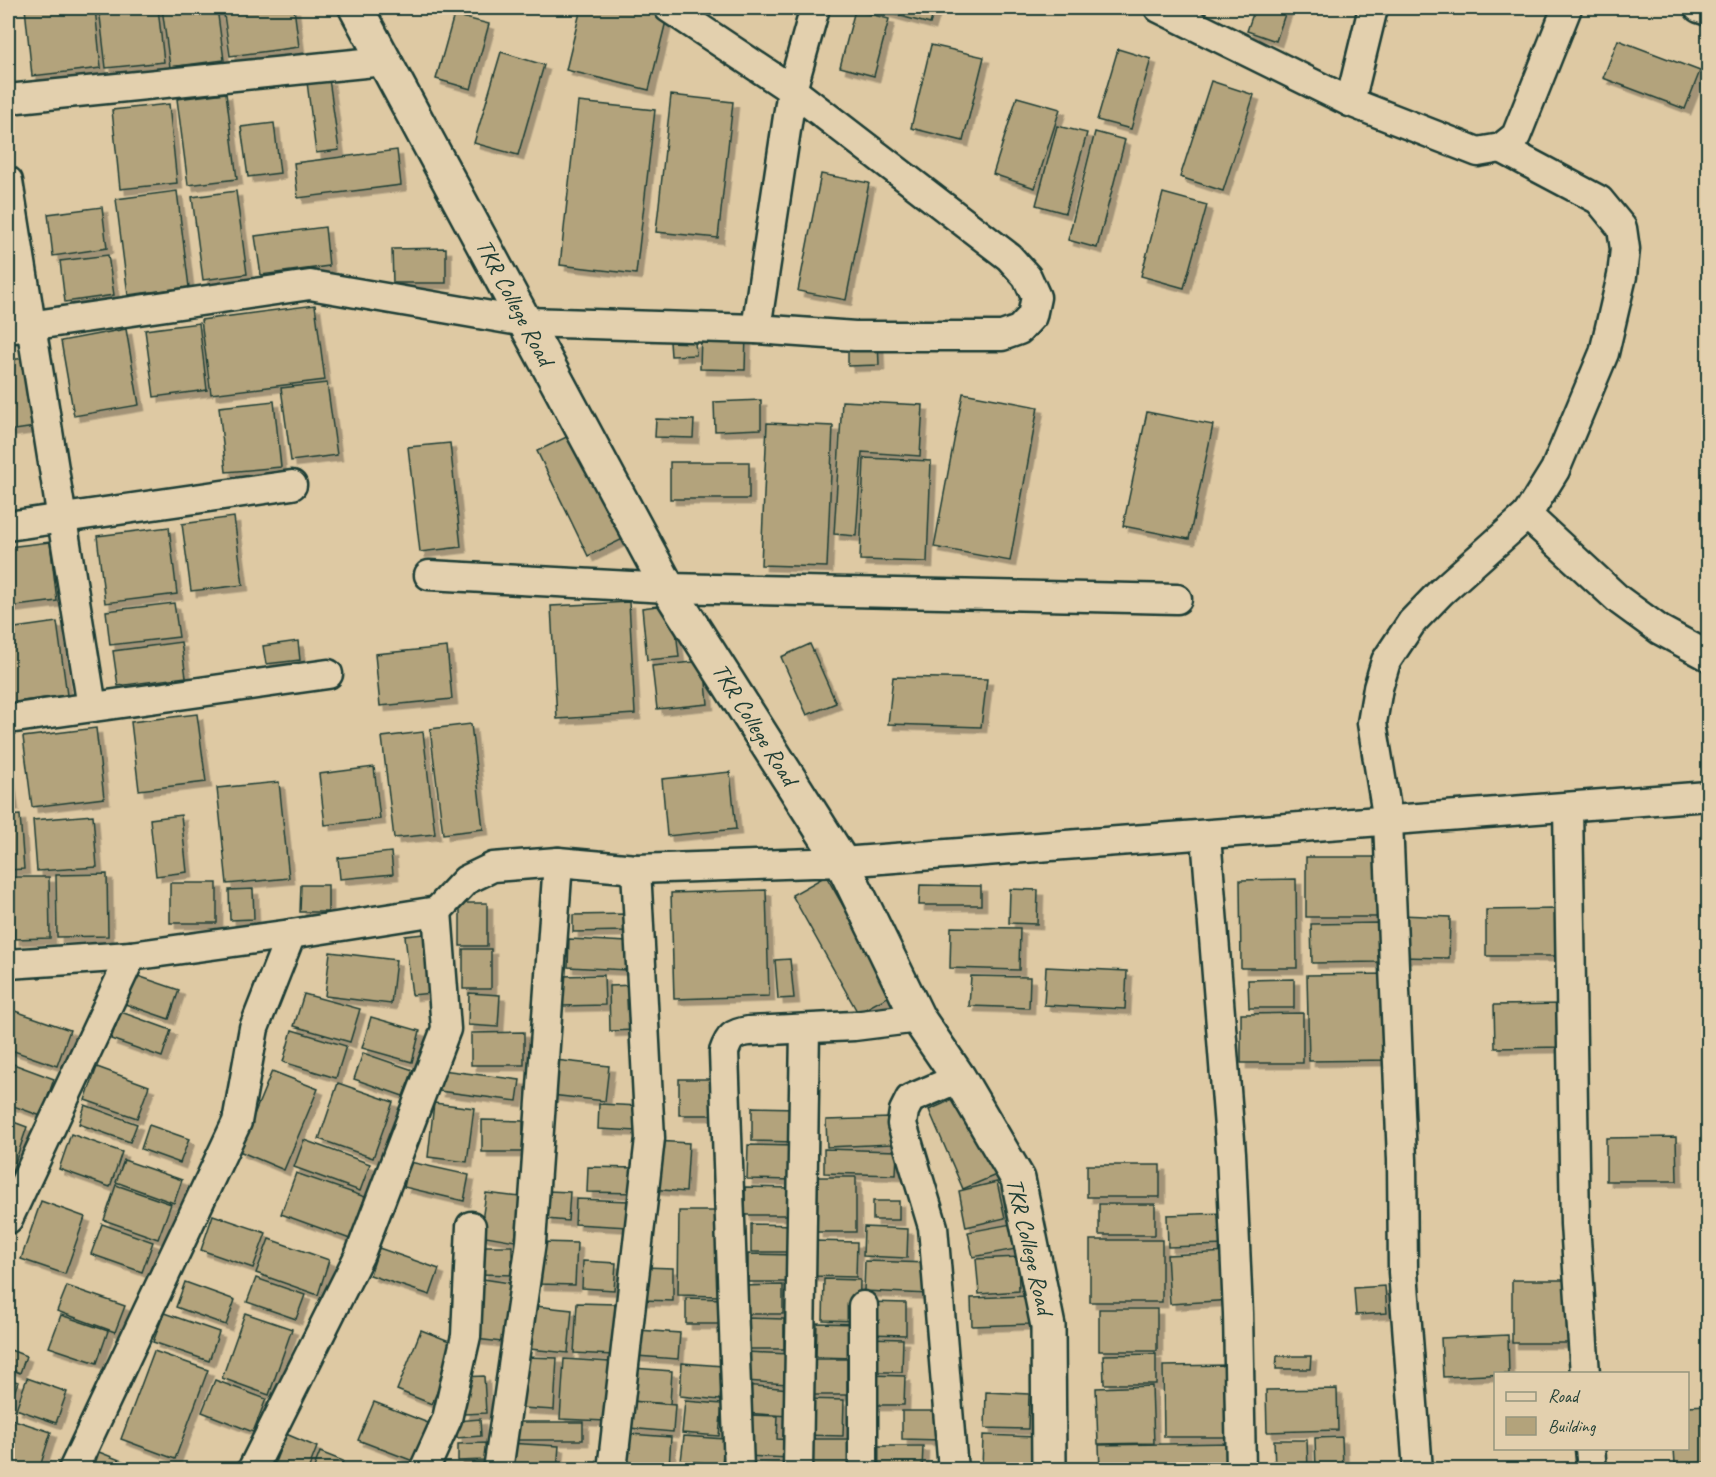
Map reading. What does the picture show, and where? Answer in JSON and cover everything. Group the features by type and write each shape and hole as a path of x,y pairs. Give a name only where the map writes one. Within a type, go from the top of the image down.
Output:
{"street":[{"name":"TKR College Road","path":"356,8 668,588 842,862 918,1018 959,1078 1018,1179 1048,1326 1049,1470"},
{"path":"19,327 310,285 526,322 756,329 855,336 1002,336 1019,330 1032,316 1036,297 1027,277 1009,257 792,90 669,8"},
{"path":"756,329 792,90 815,8"},
{"path":"1159,8 1350,102 1478,152 1501,148 1516,136 1567,8"},
{"path":"1350,102 1373,8"},
{"path":"1699,8 1708,11"},
{"path":"8,99 384,61"},
{"path":"1418,1470 1404,1272 1402,1160 1388,821 1372,723 1378,688 1386,661 1412,622 1441,592 1527,515 1555,470 1604,353 1622,276 1624,249 1622,228 1599,200 1501,148"},
{"path":"8,182 19,327 61,518 92,707"},
{"path":"8,526 292,485"},
{"path":"1527,515 1619,600 1660,630 1708,656"},
{"path":"429,575 668,588 1177,599"},
{"path":"8,718 328,674"},
{"path":"8,964 132,956 437,911 466,880 493,867 558,862 636,869 842,862 1708,796"},
{"path":"1568,808 1575,1224 1585,1372"},
{"path":"1206,836 1231,1153 1238,1312 1241,1470"},
{"path":"498,1470 531,1242 558,862"},
{"path":"630,1470 613,1469 650,1138 636,869"},
{"path":"252,1470 360,1254 446,1029 437,911"},
{"path":"73,1470 237,1122 254,1028 291,934"},
{"path":"8,1220 132,956"},
{"path":"739,1470 724,1052 731,1038 737,1033 854,1026 918,1018"},
{"path":"798,1470 805,1029"},
{"path":"953,1470 933,1227 902,1124 904,1111 910,1099 959,1078"},
{"path":"424,1470 447,1419 466,1336 471,1226"},
{"path":"863,1306 863,1470"},
{"path":"1590,1450 1592,1470"}],"building":[{"path":"25,8 95,8 101,68 32,76"},
{"path":"99,8 158,8 164,62 106,68"},
{"path":"162,8 217,8 224,60 170,67"},
{"path":"223,8 294,8 299,47 230,56"},
{"path":"581,8 628,8 667,17 649,90 566,70"},
{"path":"871,8 935,8 930,24"},
{"path":"1255,8 1287,8 1276,41 1247,31"},
{"path":"855,10 889,19 874,76 840,67"},
{"path":"454,15 489,24 471,89 436,79"},
{"path":"1618,40 1700,71 1685,109 1603,78"},
{"path":"931,45 984,57 963,141 911,128"},
{"path":"1118,49 1151,59 1131,129 1097,120"},
{"path":"501,52 544,65 518,155 474,143"},
{"path":"329,79 339,150 316,153 307,82"},
{"path":"1211,81 1254,95 1223,191 1180,177"},
{"path":"226,93 237,179 188,185 177,99"},
{"path":"671,95 733,102 718,238 656,232"},
{"path":"1017,97 1060,109 1035,188 993,174"},
{"path":"578,102 655,110 636,274 560,265"},
{"path":"169,104 177,183 120,189 112,110"},
{"path":"274,123 280,173 248,177 241,127"},
{"path":"1057,126 1087,133 1065,213 1036,205"},
{"path":"1095,132 1125,140 1097,248 1068,240"},
{"path":"397,150 401,185 298,198 294,163"},
{"path":"821,174 869,183 846,300 798,291"},
{"path":"177,191 189,287 128,295 116,199"},
{"path":"236,191 247,274 203,280 192,197"},
{"path":"1163,193 1207,205 1184,288 1141,276"},
{"path":"102,207 107,248 53,256 48,214"},
{"path":"325,227 329,266 261,275 255,236"},
{"path":"446,248 446,283 393,283 392,249"},
{"path":"108,255 114,295 65,302 60,261"},
{"path":"315,305 325,380 211,394 201,320"},
{"path":"199,323 207,390 154,397 145,330"},
{"path":"126,329 139,405 74,416 61,341"},
{"path":"701,333 746,334 745,370 700,369"},
{"path":"878,340 879,365 848,366 848,341"},
{"path":"670,342 695,342 696,355 671,356"},
{"path":"26,358 35,427 8,431 8,360"},
{"path":"327,383 337,455 291,461 281,388"},
{"path":"963,393 1038,407 1010,561 934,547"},
{"path":"761,400 761,429 715,431 714,402"},
{"path":"274,401 281,467 226,472 219,407"},
{"path":"842,401 923,405 920,456 862,452 856,536 834,534"},
{"path":"1147,412 1213,425 1189,539 1123,526"},
{"path":"656,419 694,420 693,438 655,437"},
{"path":"767,423 833,426 827,567 761,565"},
{"path":"577,432 627,537 588,556 537,451"},
{"path":"450,443 461,547 420,552 408,447"},
{"path":"864,458 931,461 927,562 860,560"},
{"path":"670,462 749,462 749,499 670,499"},
{"path":"234,517 243,585 191,591 182,524"},
{"path":"169,527 177,594 105,603 97,536"},
{"path":"50,542 57,601 8,607 8,547"},
{"path":"629,602 635,714 557,719 551,606"},
{"path":"174,603 179,637 110,645 106,611"},
{"path":"673,604 679,657 647,660 642,608"},
{"path":"57,622 67,695 8,703 8,629"},
{"path":"298,641 300,660 266,664 263,646"},
{"path":"181,642 186,677 118,686 113,651"},
{"path":"810,644 836,703 807,715 781,657"},
{"path":"447,647 452,699 380,706 375,654"},
{"path":"704,661 708,704 657,709 652,666"},
{"path":"893,677 987,679 981,727 888,724"},
{"path":"197,714 206,782 139,790 131,722"},
{"path":"471,724 483,829 443,834 430,729"},
{"path":"96,728 104,798 32,807 23,737"},
{"path":"423,732 435,834 394,838 382,737"},
{"path":"8,765 13,805 8,805"},
{"path":"374,767 380,819 325,825 319,774"},
{"path":"730,772 736,829 667,836 662,779"},
{"path":"279,782 289,878 227,884 217,788"},
{"path":"20,815 24,869 8,870 8,816"},
{"path":"93,815 97,867 37,871 33,820"},
{"path":"181,815 187,872 156,876 150,819"},
{"path":"391,852 393,874 340,879 338,858"},
{"path":"1306,857 1376,857 1377,917 1306,917"},
{"path":"107,874 108,936 57,937 56,875"},
{"path":"826,876 893,994 858,1013 792,895"},
{"path":"13,877 49,877 50,938 14,939"},
{"path":"1296,879 1297,968 1241,968 1240,880"},
{"path":"170,883 217,883 217,923 170,923"},
{"path":"301,885 328,885 328,912 300,912"},
{"path":"920,885 981,886 981,905 919,905"},
{"path":"253,889 254,919 230,920 229,890"},
{"path":"1010,889 1038,890 1037,924 1009,923"},
{"path":"766,890 769,996 674,999 671,893"},
{"path":"460,903 487,903 487,946 460,946"},
{"path":"1556,909 1557,956 1486,956 1486,910"},
{"path":"626,914 626,931 573,932 573,915"},
{"path":"1400,915 1450,917 1449,958 1399,957"},
{"path":"1378,923 1379,962 1312,963 1311,924"},
{"path":"951,927 1020,928 1019,970 950,968"},
{"path":"434,933 441,992 412,995 405,936"},
{"path":"569,939 628,942 627,970 568,967"},
{"path":"463,949 491,949 491,989 463,989"},
{"path":"330,952 396,960 391,1004 325,996"},
{"path":"790,959 794,998 778,999 775,960"},
{"path":"1046,967 1127,971 1125,1009 1044,1005"},
{"path":"1390,974 1391,1060 1309,1061 1307,975"},
{"path":"135,975 179,990 169,1019 125,1004"},
{"path":"604,975 605,1005 561,1006 561,976"},
{"path":"971,976 1030,977 1029,1008 969,1006"},
{"path":"1294,979 1294,1008 1249,1008 1248,980"},
{"path":"634,985 635,1030 610,1031 609,986"},
{"path":"469,993 500,995 498,1027 468,1025"},
{"path":"304,994 360,1009 350,1042 294,1026"},
{"path":"1566,1004 1567,1047 1495,1048 1494,1005"},
{"path":"15,1011 70,1030 57,1066 8,1049 8,1032"},
{"path":"121,1012 171,1030 162,1057 111,1039"},
{"path":"1303,1013 1303,1063 1241,1063 1241,1014"},
{"path":"371,1017 420,1031 412,1062 362,1048"},
{"path":"292,1030 346,1046 336,1078 283,1062"},
{"path":"524,1032 524,1065 471,1065 471,1033"},
{"path":"363,1053 413,1070 403,1096 354,1079"},
{"path":"555,1060 609,1066 605,1101 551,1095"},
{"path":"8,1062 54,1079 41,1116 8,1104"},
{"path":"97,1067 149,1086 137,1118 85,1100"},
{"path":"442,1070 520,1080 517,1101 439,1091"},
{"path":"272,1071 318,1089 284,1170 239,1151"},
{"path":"679,1079 718,1079 717,1115 679,1115"},
{"path":"338,1083 393,1102 373,1158 319,1139"},
{"path":"963,1095 996,1175 963,1189 929,1110"},
{"path":"434,1103 474,1108 467,1162 428,1157"},
{"path":"599,1104 640,1106 638,1131 598,1129"},
{"path":"85,1105 137,1124 130,1142 79,1124"},
{"path":"752,1107 797,1108 796,1142 752,1141"},
{"path":"890,1118 891,1144 827,1147 826,1120"},
{"path":"8,1120 27,1127 8,1183"},
{"path":"482,1120 523,1121 523,1152 482,1152"},
{"path":"149,1125 189,1139 180,1163 141,1149"},
{"path":"71,1134 122,1152 110,1187 59,1169"},
{"path":"1676,1137 1677,1181 1606,1181 1606,1138"},
{"path":"304,1140 370,1164 360,1191 294,1167"},
{"path":"655,1141 689,1143 686,1192 651,1189"},
{"path":"748,1145 795,1146 794,1180 747,1179"},
{"path":"824,1149 897,1151 896,1175 824,1173"},
{"path":"124,1160 182,1180 174,1203 116,1182"},
{"path":"410,1162 469,1175 464,1201 404,1187"},
{"path":"1087,1165 1160,1165 1160,1197 1087,1197"},
{"path":"588,1167 636,1168 636,1193 587,1192"},
{"path":"296,1173 365,1197 350,1239 281,1214"},
{"path":"818,1177 856,1177 856,1232 817,1232"},
{"path":"997,1182 1005,1218 966,1227 959,1191"},
{"path":"116,1185 171,1204 158,1239 104,1220"},
{"path":"745,1187 791,1188 791,1215 745,1215"},
{"path":"548,1191 570,1192 568,1221 546,1219"},
{"path":"486,1193 520,1197 515,1241 480,1235"},
{"path":"576,1199 629,1201 628,1227 575,1224"},
{"path":"41,1201 85,1217 65,1274 21,1259"},
{"path":"873,1201 899,1201 899,1220 873,1220"},
{"path":"1099,1204 1155,1204 1155,1235 1099,1235"},
{"path":"679,1211 721,1211 720,1296 678,1295"},
{"path":"1225,1213 1225,1245 1168,1247 1167,1215"},
{"path":"213,1215 266,1233 253,1268 201,1250"},
{"path":"102,1224 153,1242 142,1272 91,1254"},
{"path":"751,1224 797,1225 797,1252 751,1252"},
{"path":"1011,1224 1016,1249 973,1257 968,1232"},
{"path":"864,1227 908,1229 907,1258 863,1256"},
{"path":"269,1239 329,1260 318,1295 256,1273"},
{"path":"1090,1240 1162,1240 1162,1302 1090,1302"},
{"path":"813,1241 857,1242 856,1277 812,1276"},
{"path":"540,1242 577,1243 575,1285 539,1284"},
{"path":"482,1246 512,1246 512,1275 482,1274"},
{"path":"379,1248 439,1269 430,1295 370,1275"},
{"path":"1230,1252 1232,1300 1170,1304 1167,1255"},
{"path":"748,1254 794,1255 794,1282 748,1282"},
{"path":"1018,1257 1019,1291 979,1294 976,1259"},
{"path":"583,1261 616,1263 614,1290 582,1288"},
{"path":"865,1261 930,1263 929,1294 864,1291"},
{"path":"643,1267 673,1268 673,1301 642,1300"},
{"path":"256,1278 305,1295 296,1319 247,1302"},
{"path":"483,1279 510,1283 502,1342 475,1339"},
{"path":"824,1279 860,1280 859,1321 823,1320"},
{"path":"1512,1280 1577,1280 1577,1343 1512,1343"},
{"path":"185,1282 235,1300 226,1325 176,1307"},
{"path":"783,1285 783,1314 741,1314 741,1286"},
{"path":"67,1286 125,1306 115,1332 57,1311"},
{"path":"1385,1286 1387,1313 1356,1315 1354,1288"},
{"path":"1028,1296 1030,1324 972,1326 971,1298"},
{"path":"686,1298 725,1299 725,1324 686,1324"},
{"path":"868,1302 906,1303 906,1335 867,1334"},
{"path":"577,1303 615,1304 613,1355 574,1353"},
{"path":"535,1306 572,1310 568,1353 530,1349"},
{"path":"1099,1309 1157,1309 1157,1351 1099,1351"},
{"path":"164,1313 219,1332 209,1361 153,1342"},
{"path":"245,1313 292,1329 269,1395 222,1378"},
{"path":"61,1315 108,1331 97,1363 49,1347"},
{"path":"746,1318 784,1319 784,1349 746,1349"},
{"path":"817,1323 858,1324 857,1358 816,1357"},
{"path":"421,1330 457,1344 432,1404 397,1390"},
{"path":"638,1330 680,1333 678,1359 636,1356"},
{"path":"1508,1335 1509,1372 1443,1377 1441,1338"},
{"path":"867,1338 903,1339 902,1372 867,1372"},
{"path":"8,1349 26,1356 20,1373 8,1368"},
{"path":"154,1351 208,1370 175,1459 121,1439"},
{"path":"746,1352 789,1354 787,1384 745,1381"},
{"path":"1156,1354 1156,1384 1104,1384 1103,1355"},
{"path":"1277,1356 1311,1356 1310,1369 1276,1369"},
{"path":"525,1357 557,1358 554,1410 522,1408"},
{"path":"564,1359 610,1362 606,1421 560,1419"},
{"path":"809,1359 847,1359 847,1395 809,1395"},
{"path":"682,1363 723,1366 720,1400 680,1396"},
{"path":"1232,1365 1233,1437 1164,1437 1163,1366"},
{"path":"633,1368 672,1371 670,1404 630,1401"},
{"path":"868,1375 905,1376 904,1405 867,1405"},
{"path":"484,1376 486,1413 464,1414 461,1377"},
{"path":"27,1378 67,1392 56,1423 16,1409"},
{"path":"8,1379 18,1382 10,1404 8,1403"},
{"path":"215,1380 266,1399 253,1432 202,1412"},
{"path":"744,1385 790,1389 788,1416 743,1413"},
{"path":"1152,1386 1154,1443 1098,1444 1096,1388"},
{"path":"1337,1389 1338,1430 1267,1432 1266,1390"},
{"path":"986,1392 1029,1394 1028,1429 985,1428"},
{"path":"803,1399 844,1400 843,1436 802,1435"},
{"path":"631,1401 675,1405 673,1432 629,1428"},
{"path":"685,1401 722,1404 719,1436 682,1433"},
{"path":"374,1402 436,1426 421,1464 358,1440"},
{"path":"1708,1405 1708,1462 1675,1464 1674,1450 1689,1450 1689,1406"},
{"path":"902,1411 941,1411 941,1440 902,1439"},
{"path":"748,1415 778,1416 777,1439 791,1440 790,1458 746,1456"},
{"path":"8,1418 51,1432 39,1470 8,1470"},
{"path":"480,1419 481,1436 457,1438 456,1421"},
{"path":"511,1422 583,1422 583,1440 511,1440"},
{"path":"286,1434 317,1447 308,1470 272,1470"},
{"path":"630,1434 671,1437 669,1468 628,1464"},
{"path":"983,1435 1037,1437 1037,1470 982,1470"},
{"path":"684,1436 724,1439 722,1464 681,1461"},
{"path":"1342,1437 1343,1470 1316,1470 1315,1438"},
{"path":"811,1439 849,1439 848,1470 810,1470"},
{"path":"1274,1440 1307,1440 1308,1470 1275,1470"},
{"path":"485,1443 486,1460 458,1461 458,1444"},
{"path":"507,1443 559,1446 557,1470 505,1469"},
{"path":"1231,1443 1231,1470 1100,1470 1099,1445"},
{"path":"869,1446 923,1446 922,1470 868,1470"},
{"path":"99,1452 145,1470 93,1470"},
{"path":"320,1452 343,1461 340,1470 313,1470"}]}
